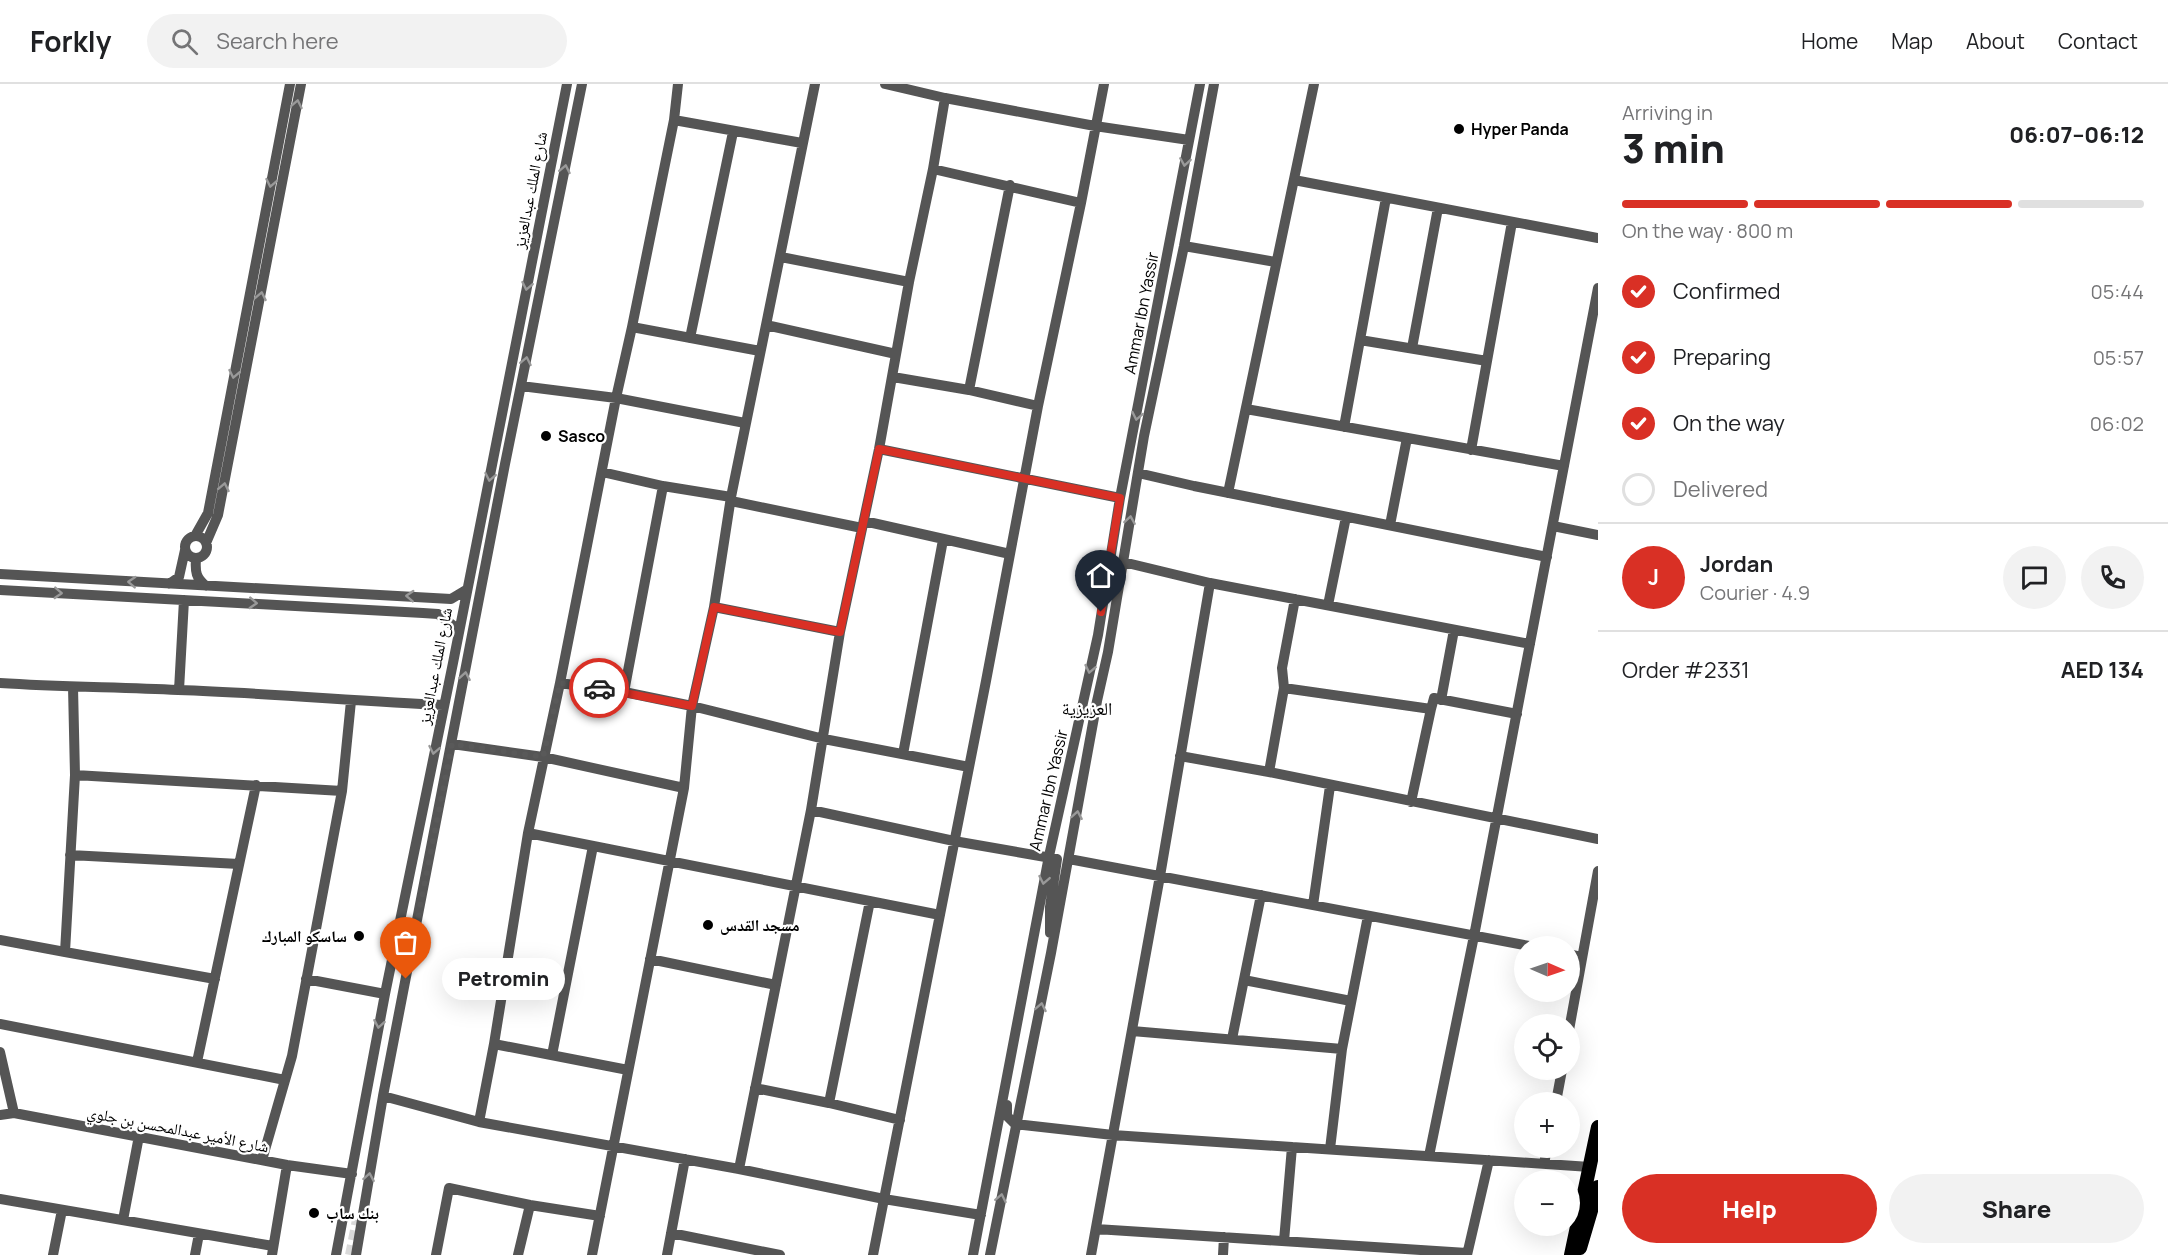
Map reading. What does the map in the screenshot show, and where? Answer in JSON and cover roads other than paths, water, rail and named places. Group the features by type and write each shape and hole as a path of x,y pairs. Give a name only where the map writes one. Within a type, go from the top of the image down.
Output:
{"main road":[{"path":"1571,1255 1598,1127"},
{"path":"1577,1255 1598,1187"}],"street":[{"path":"169,584 179,577 186,542 195,536 208,513 290,84"},
{"path":"185,550 190,557 196,559 206,553 206,543 218,515 301,84"},
{"name":"شارع الملك عبدالعزيز","path":"335,1255 567,84"},
{"name":"شارع الملك عبدالعزيز","path":"356,1255 383,1096 582,84"},
{"path":"479,1122 528,832 616,398 633,327 674,120 678,84"},
{"path":"592,1255 684,788 692,706 714,607 745,423 815,84"},
{"path":"888,84 945,98 1095,126 1189,140"},
{"path":"873,1255 1038,406 1104,84"},
{"name":"Ammar Ibn Yassir","path":"973,1255 1049,856 1098,635 1120,498 1200,84"},
{"name":"Ammar Ibn Yassir","path":"990,1255 1050,961 1108,652 1138,473 1214,84"},
{"path":"1228,493 1314,84"},
{"path":"739,1169 811,810 840,632 879,449 945,98"},
{"path":"674,120 801,143"},
{"path":"690,338 733,132"},
{"path":"933,169 1081,203"},
{"path":"1294,180 1598,238"},
{"path":"969,390 1010,185"},
{"path":"1344,427 1386,198"},
{"path":"1412,348 1438,208"},
{"path":"1471,450 1512,222"},
{"path":"1184,246 1276,262"},
{"path":"781,257 909,282"},
{"path":"1429,1156 1497,818 1598,288"},
{"path":"766,325 896,354"},
{"path":"633,327 760,351"},
{"path":"1360,340 1487,361"},
{"path":"893,377 969,390 1038,406"},
{"path":"521,387 616,398 745,423"},
{"path":"1245,409 1564,466"},
{"path":"1390,525 1407,438"},
{"path":"879,449 1120,498"},
{"path":"602,472 1010,554"},
{"path":"1138,473 1547,557"},
{"path":"624,692 663,486"},
{"path":"1328,605 1346,517"},
{"path":"1553,526 1598,535"},
{"path":"195,536 202,537 206,543"},
{"path":"903,754 943,540"},
{"path":"196,559 196,574 206,586"},
{"path":"1123,562 1210,583 1530,644"},
{"path":"0,574 440,598 455,598 466,590"},
{"path":"1091,1255 1160,876 1210,583"},
{"path":"0,590 344,607 438,614 459,630"},
{"path":"438,614 441,606 440,598"},
{"path":"1269,772 1284,688 1281,668 1295,599"},
{"path":"179,690 184,600"},
{"path":"714,607 840,632"},
{"path":"1441,700 1454,630"},
{"path":"0,683 179,690 443,705"},
{"path":"560,683 624,692 692,706 824,739 969,767"},
{"path":"64,952 75,775 73,687"},
{"path":"1284,688 1431,709"},
{"path":"1411,802 1434,698 1517,714"},
{"path":"262,1160 292,1056 342,791 351,701"},
{"path":"452,744 543,757 684,788"},
{"path":"1180,756 1598,839"},
{"path":"75,775 342,791"},
{"path":"198,1062 256,785"},
{"path":"1313,905 1330,786"},
{"path":"811,810 954,841 1057,859 1050,907 1050,961"},
{"path":"528,832 940,915"},
{"path":"552,1055 593,846"},
{"path":"70,855 239,864"},
{"path":"1069,859 1514,943"},
{"path":"1572,1014 1598,871"},
{"path":"1232,1039 1261,896"},
{"path":"829,1103 870,901"},
{"path":"1330,1149 1342,1048 1368,916"},
{"path":"0,940 215,979"},
{"path":"650,959 776,985"},
{"path":"306,979 385,994"},
{"path":"1244,980 1351,1001"},
{"path":"0,1024 285,1080"},
{"path":"1132,1031 1342,1048"},
{"path":"494,1044 628,1070"},
{"path":"0,1052 14,1113"},
{"path":"1011,1058 1006,1116 1015,1124 1113,1135 1590,1167"},
{"path":"755,1088 900,1120"},
{"path":"383,1096 479,1122 614,1145 884,1199 981,1215"},
{"name":"شارع الأمير عبدالمحسن بن جلوي","path":"0,1115 14,1113 287,1165 352,1174"},
{"path":"123,1220 139,1136"},
{"path":"1284,1241 1292,1147"},
{"path":"1544,1164 1545,1158"},
{"path":"667,1255 685,1159"},
{"path":"1096,1229 1284,1241 1369,1251 1467,1254 1489,1160"},
{"path":"0,1199 199,1234 273,1251 287,1165"},
{"path":"436,1255 449,1188 530,1205 600,1216"},
{"path":"518,1255 530,1205"},
{"path":"53,1255 62,1210"},
{"path":"671,1233 780,1255"},
{"path":"195,1255 199,1234"},
{"path":"1223,1255 1224,1237"}],"tunnel":[{"path":"350,1255 357,1220"}],"place":[{"name":"Hyper Panda","path":"1459,129"},
{"name":"Sasco","path":"546,436"},
{"name":"مسجد القدس","path":"708,925"},
{"name":"ساسكو المبارك","path":"359,936"},
{"name":"Petromin","path":"406,979"},
{"name":"بنك ساب","path":"314,1213"}],"district":[{"name":"العزيزية","path":"1087,709"}]}
